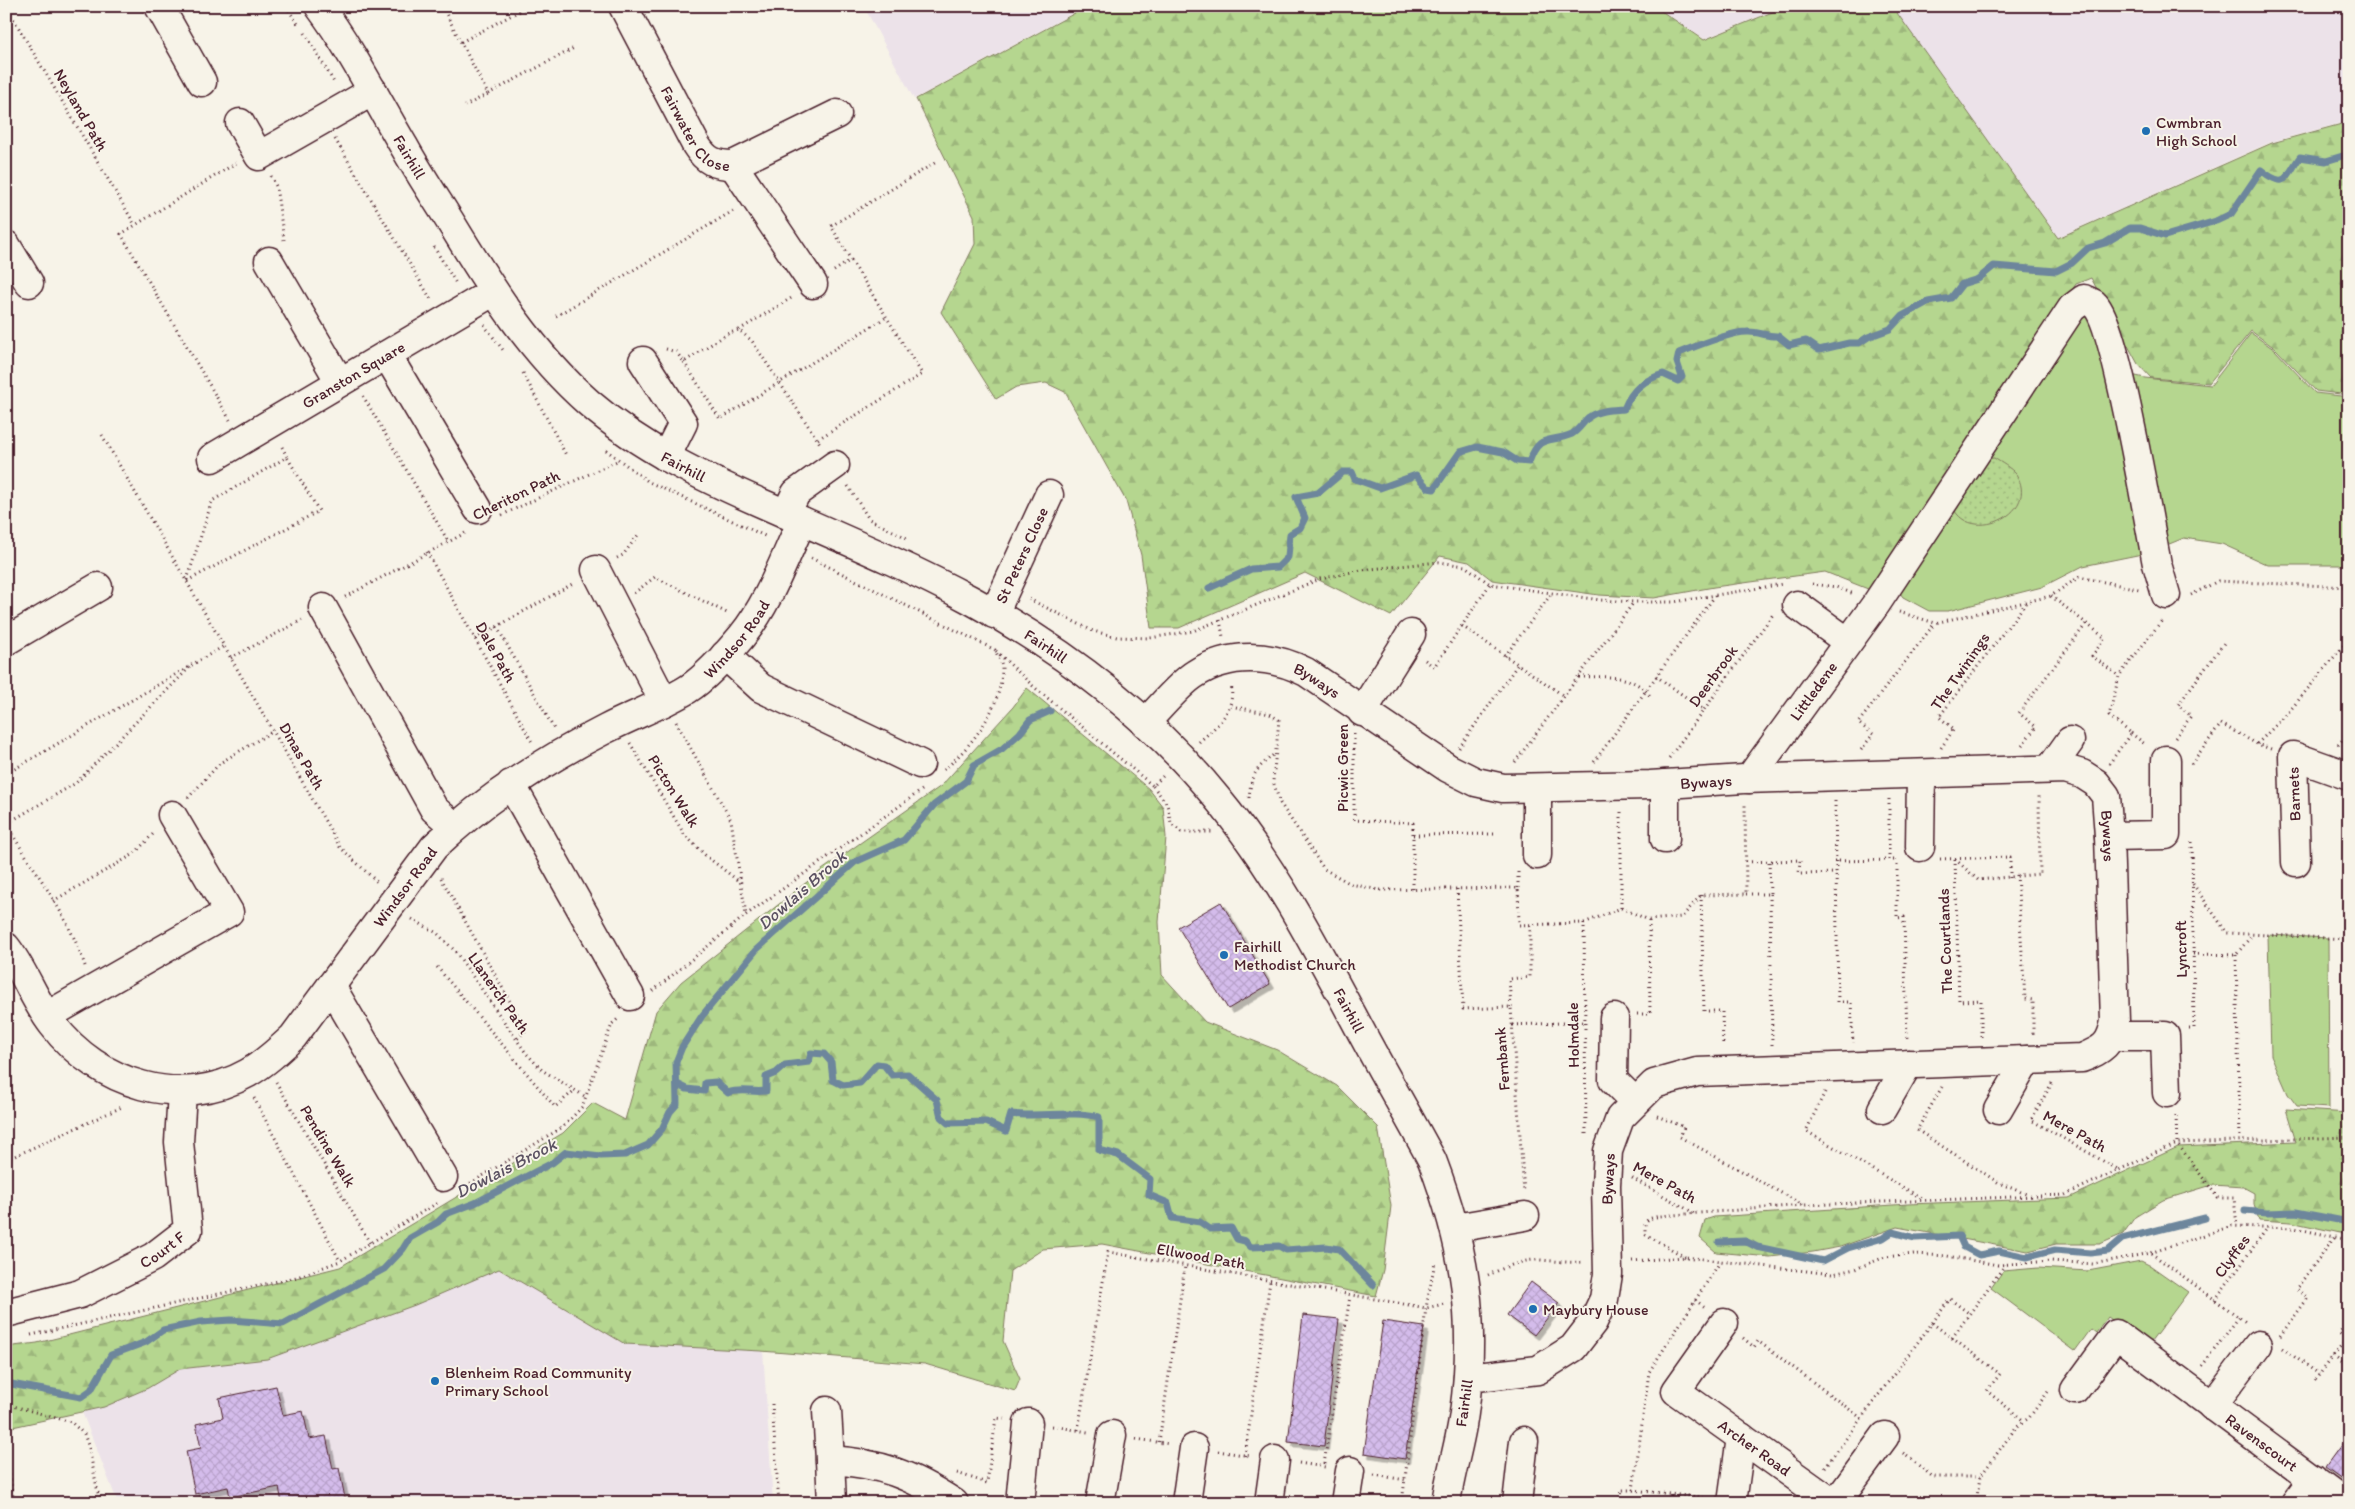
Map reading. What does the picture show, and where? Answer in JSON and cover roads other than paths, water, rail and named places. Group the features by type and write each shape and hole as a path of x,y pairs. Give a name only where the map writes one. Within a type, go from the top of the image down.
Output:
{"street":[{"path":"160,6 202,82"},
{"name":"Fairhill","path":"319,6 373,91 407,151 493,292 522,332 585,400 624,432 707,480 962,596 1061,655 1173,748 1216,796 1252,845 1326,965 1428,1152 1455,1228 1463,1264 1470,1336 1464,1416 1446,1503"},
{"name":"Fairwater Close","path":"623,6 704,157 718,165 733,165 837,114"},
{"path":"240,123 257,153 323,120 373,91"},
{"path":"733,165 813,284"},
{"path":"6,245 29,283"},
{"path":"277,255 346,379"},
{"name":"Granston Square","path":"212,458 493,292"},
{"name":"Littledene","path":"1747,779 1876,604 2072,308 2084,300 2095,304 2103,318 2117,363 2157,564 2173,596"},
{"path":"387,355 485,518"},
{"path":"643,361 683,423 666,457"},
{"name":"Windsor Road","path":"10,960 47,1016 74,1049 105,1070 133,1085 182,1092 218,1085 253,1069 292,1037 428,855 474,810 510,784 555,757 690,688 725,655 744,634 790,548 796,493 835,465"},
{"name":"St Peters Close","path":"994,614 1049,495"},
{"path":"596,570 664,702"},
{"path":"6,641 98,587"},
{"path":"1792,595 1848,642"},
{"path":"323,608 434,809 455,827"},
{"path":"1358,709 1410,634"},
{"path":"725,655 761,688 931,773"},
{"name":"Byways","path":"1145,723 1194,674 1219,663 1245,658 1267,658 1288,662 1306,672 1446,767 1476,782 1496,787 1621,786 1747,779 2065,769 2082,774 2096,783 2106,796 2115,1021 2113,1036 2102,1050 2082,1058 1697,1072 1654,1084 1620,1118 1608,1151 1608,1274 1604,1299 1593,1322 1574,1348 1538,1370 1468,1378"},
{"path":"2044,769 2070,742"},
{"name":"Barnets","path":"2296,862 2293,756 2349,776"},
{"path":"2109,836 2166,836 2163,758"},
{"path":"1915,857 1921,775"},
{"path":"510,784 635,1001"},
{"path":"1658,784 1665,839"},
{"path":"1536,788 1537,855"},
{"path":"47,1016 229,912 172,815"},
{"path":"331,986 451,1188"},
{"path":"1624,1016 1613,1080 1634,1104"},
{"path":"2113,1036 2165,1036 2167,1093"},
{"path":"1998,1110 2030,1059"},
{"path":"1882,1109 1908,1064"},
{"name":"Court F","path":"6,1313 80,1294 152,1257 188,1230 179,1142 182,1092"},
{"path":"1455,1228 1525,1216"},
{"name":"Archer Road","path":"1724,1323 1676,1391 1834,1503"},
{"name":"Ravenscourt","path":"2075,1390 2116,1334 2344,1503"},
{"name":"Ravenscourt","path":"2212,1406 2255,1335"},
{"path":"827,1411 832,1503"},
{"path":"1020,1503 1028,1422"},
{"path":"1100,1503 1112,1435"},
{"path":"1834,1503 1884,1436"},
{"path":"1732,1502 1741,1437"},
{"path":"1517,1503 1524,1441"},
{"path":"1186,1503 1194,1448"},
{"path":"830,1460 864,1462 896,1471 927,1485 954,1503"},
{"path":"1269,1503 1275,1460"},
{"path":"1345,1503 1350,1471"},
{"name":"Ravenscourt","path":"2295,1503 2313,1479"}],"waterway":[{"name":"Dowlais Brook","path":"1209,588 1251,569 1278,567 1288,557 1290,534 1300,528 1305,518 1296,497 1318,493 1343,472 1352,472 1355,479 1380,488 1416,475 1428,488 1434,489 1460,452 1477,447 1503,452 1517,461 1529,462 1537,446 1546,440 1572,434 1589,417 1597,413 1624,409 1631,396 1644,382 1663,374 1678,381 1682,377 1677,362 1679,353 1704,343 1732,334 1751,332 1778,336 1789,345 1806,341 1819,350 1849,343 1859,343 1868,337 1890,329 1902,316 1928,302 1951,298 1962,284 1978,279 1994,266 2056,271 2072,263 2088,248 2105,243 2130,228 2140,228 2165,236 2216,221 2231,214 2261,170 2276,180 2281,180 2288,175 2300,157 2326,161 2349,154"},
{"name":"Dowlais Brook","path":"6,1383 81,1397 91,1390 111,1355 146,1342 163,1330 201,1322 231,1320 283,1324 384,1269 403,1249 410,1238 438,1222 446,1214 475,1203 552,1163 566,1152 601,1156 625,1155 648,1145 662,1129 670,1112 677,1104 676,1062 682,1047 702,1016 756,950 855,862 904,840 934,805 966,781 974,765 1002,749 1020,733 1030,720 1050,711"},
{"path":"677,1084 687,1089 704,1091 705,1083 716,1082 728,1093 766,1091 766,1077 776,1073 785,1065 809,1062 811,1053 824,1054 831,1062 833,1080 843,1085 860,1083 877,1064 884,1065 892,1075 908,1074 937,1100 941,1117 948,1123 986,1122 1006,1131 1011,1114 1078,1114 1099,1117 1099,1150 1118,1155 1150,1179 1149,1195 1168,1203 1172,1218 1200,1222 1210,1229 1231,1228 1237,1239 1245,1241 1251,1247 1279,1246 1286,1250 1326,1247 1339,1249 1373,1285"},
{"path":"2245,1211 2267,1213 2296,1212 2349,1222"},
{"path":"1719,1242 1745,1241 1757,1247 1823,1261 1848,1248 1883,1238 1892,1232 1915,1238 1959,1236 1964,1247 1979,1255 1999,1251 2027,1257 2055,1250 2090,1253 2108,1251 2122,1239 2205,1218"}],"place":[{"name":"Cwmbran High School","path":"2146,131"},
{"name":"Fairhill Methodist Church","path":"1224,955"},
{"name":"Maybury House","path":"1533,1309"},
{"name":"Blenheim Road Community Primary School","path":"435,1381"}]}
